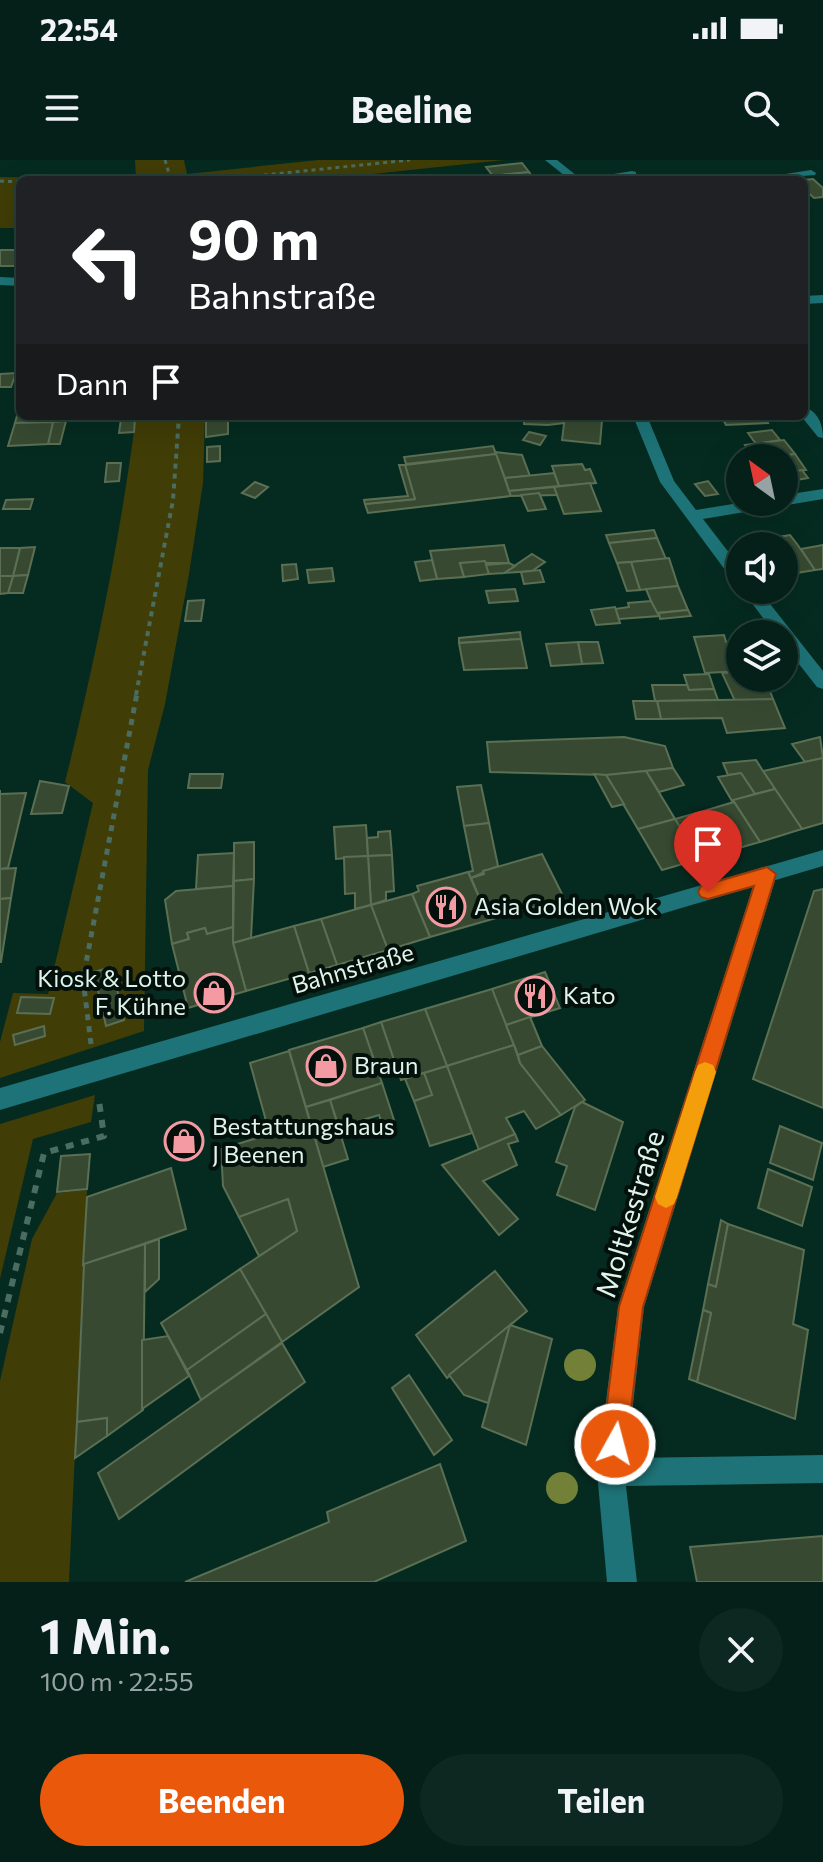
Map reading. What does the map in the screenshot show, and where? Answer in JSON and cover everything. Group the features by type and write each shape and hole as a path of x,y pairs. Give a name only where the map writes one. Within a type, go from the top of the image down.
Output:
{"street":[{"path":"550,160 574,176"},
{"path":"786,176 811,173"},
{"path":"615,176 632,174"},
{"path":"808,416 823,434"},
{"path":"642,420 667,482 726,561"},
{"path":"798,498 823,494"},
{"path":"690,516 726,510"},
{"path":"761,604 823,683"},
{"name":"Bahnstraße","path":"0,1099 823,858"},
{"name":"Moltkestraße","path":"622,1582 611,1472 631,1307 767,874"},
{"path":"611,1472 823,1469"}],"path":[{"path":"255,176 410,160"},
{"path":"94,1072 83,979 173,500 179,420"},
{"path":"0,1333 44,1153 104,1136 99,1102"}],"shaded area":[{"path":"135,160 184,160 187,174 318,160 504,160 354,176 136,176"},
{"path":"0,177 16,177 16,228 0,228"},
{"path":"135,420 205,420 203,483 189,574 165,704 148,770 144,1031 0,1078 0,1042 13,993 48,994 93,803 65,782 106,600"},
{"path":"95,1095 91,1122 33,1139 0,1279 0,1124"},
{"path":"87,1190 69,1582 0,1582 0,1381 32,1239 57,1193"}],"building":[{"path":"522,163 529,172 493,176 486,167"},
{"path":"529,172 532,176 493,176"},
{"path":"813,179 823,188 823,197 814,198 808,193 808,180"},
{"path":"0,250 16,250 16,266 0,266"},
{"path":"16,373 11,387 0,387 0,374"},
{"path":"16,419 54,420 53,422 15,423"},
{"path":"121,420 135,420 134,432 119,433"},
{"path":"206,420 228,420 228,434 206,437"},
{"path":"524,420 564,420 564,423 548,425 524,424"},
{"path":"564,420 602,420 600,444 562,440"},
{"path":"723,420 767,420 768,423 726,425"},
{"path":"66,421 60,444 48,444 53,422"},
{"path":"53,422 48,444 8,446 15,423"},
{"path":"772,430 780,440 756,444 748,433"},
{"path":"529,432 546,436 540,445 523,440"},
{"path":"784,440 787,444 753,444"},
{"path":"220,446 220,461 207,462 207,447"},
{"path":"493,446 496,454 406,464 404,457"},
{"path":"495,452 522,455 530,476 505,478"},
{"path":"496,454 511,496 368,513 365,504 415,499 405,465"},
{"path":"798,458 806,470 798,471"},
{"path":"107,463 121,463 119,481 105,482"},
{"path":"582,464 585,470 590,469 596,483 559,486 552,466"},
{"path":"399,465 405,465 415,499 365,504 364,500 408,496"},
{"path":"802,470 808,478 798,480 798,471"},
{"path":"554,473 559,486 509,491 505,478"},
{"path":"708,481 718,494 705,496 695,484"},
{"path":"255,482 268,487 255,498 242,493"},
{"path":"590,483 601,511 564,514 554,487"},
{"path":"554,487 557,495 511,496 509,491"},
{"path":"539,493 546,509 528,511 521,495"},
{"path":"33,499 30,509 3,509 6,500"},
{"path":"654,530 657,538 609,543 606,535"},
{"path":"657,538 666,559 617,563 609,543"},
{"path":"504,545 509,563 460,563 464,577 437,579 430,551"},
{"path":"823,545 823,569 815,570 801,549"},
{"path":"798,546 815,570 798,573"},
{"path":"35,547 28,575 13,576 20,548"},
{"path":"0,548 20,548 13,576 0,576"},
{"path":"532,554 545,562 532,571 504,573"},
{"path":"669,558 678,586 640,590 631,562"},
{"path":"432,560 437,579 420,581 415,562"},
{"path":"485,561 489,574 464,577 460,563"},
{"path":"631,562 640,590 627,591 617,563"},
{"path":"509,563 515,566 504,573 489,574 486,565"},
{"path":"296,564 298,579 283,581 282,565"},
{"path":"332,568 334,581 309,583 307,570"},
{"path":"540,570 544,582 524,584 521,572"},
{"path":"28,575 23,593 8,593 13,576"},
{"path":"0,576 13,576 8,593 0,594"},
{"path":"678,586 688,610 656,613 646,589"},
{"path":"515,589 518,601 489,603 486,591"},
{"path":"204,600 201,621 185,621 188,601"},
{"path":"651,601 659,616 619,619 615,609 629,607 628,603"},
{"path":"615,607 620,623 596,625 591,610"},
{"path":"688,610 691,616 660,619 659,613"},
{"path":"520,632 521,639 459,643 459,638"},
{"path":"724,635 726,672 705,673 694,637"},
{"path":"521,639 527,668 464,670 459,643"},
{"path":"578,642 598,642 603,663 582,664"},
{"path":"578,642 582,664 551,666 546,644"},
{"path":"709,674 714,689 689,690 684,675"},
{"path":"652,685 687,685 689,690 714,689 718,700 655,701"},
{"path":"731,692 770,692 773,699 735,701"},
{"path":"773,699 785,728 727,733 722,718 661,719 657,701"},
{"path":"633,701 657,701 661,719 636,719"},
{"path":"624,737 665,746 673,768 606,775 490,772 487,742"},
{"path":"820,737 823,758 805,762 792,744"},
{"path":"823,758 823,823 802,829 763,771"},
{"path":"756,760 775,789 755,794 741,773 728,775 723,763"},
{"path":"673,768 684,785 659,792 646,771"},
{"path":"646,771 675,819 638,829 606,775"},
{"path":"741,773 755,794 732,801 718,777"},
{"path":"190,774 223,774 221,788 188,788"},
{"path":"594,774 606,775 624,804 612,807"},
{"path":"40,781 69,786 62,813 31,814"},
{"path":"481,785 489,823 464,826 457,787"},
{"path":"775,789 802,829 760,842 733,800"},
{"path":"26,793 8,868 0,869 0,794"},
{"path":"734,802 760,842 725,852 700,812"},
{"path":"700,812 725,852 707,857 690,830 683,832 675,819"},
{"path":"675,819 683,832 690,830 707,857 662,870 638,829"},
{"path":"489,823 498,866 471,878 468,872 473,871 464,826"},
{"path":"366,825 368,856 336,859 334,827"},
{"path":"390,831 392,855 368,856 367,838 378,837 378,832"},
{"path":"254,842 254,879 234,881 234,843"},
{"path":"234,853 233,886 196,889 198,855"},
{"path":"542,854 564,898 489,920 471,878 484,874 483,871"},
{"path":"392,855 394,891 386,892 386,900 371,905 368,856"},
{"path":"368,856 371,905 355,909 355,893 345,894 344,857"},
{"path":"16,868 11,898 0,899 0,869"},
{"path":"468,872 489,920 430,937 412,894 419,891 417,886"},
{"path":"254,879 251,938 233,943 234,881"},
{"path":"233,886 233,927 207,934 205,928 187,933 189,939 172,944 165,900 176,891"},
{"path":"823,889 823,1108 753,1079 814,891"},
{"path":"412,894 430,937 388,950 371,905"},
{"path":"11,898 1,962 0,962 0,899"},
{"path":"371,905 388,950 337,965 321,919"},
{"path":"321,919 337,965 309,973 294,926"},
{"path":"294,926 309,973 246,991 233,943"},
{"path":"233,927 233,943 246,991 188,1008 172,944 189,939 187,933 205,928 207,934"},
{"path":"112,967 124,1020 106,1026 94,972"},
{"path":"545,972 560,1008 506,1025 492,989"},
{"path":"492,989 514,1045 447,1066 425,1009"},
{"path":"21,997 54,998 50,1014 17,1013"},
{"path":"425,1009 447,1066 401,1080 381,1022"},
{"path":"530,1017 542,1046 518,1055 506,1025"},
{"path":"381,1022 397,1069 379,1075 363,1028"},
{"path":"44,1026 45,1036 15,1045 13,1035"},
{"path":"363,1028 382,1083 306,1107 289,1050"},
{"path":"514,1045 520,1063 561,1115 536,1129 524,1111 506,1118 515,1134 479,1150 447,1066"},
{"path":"542,1046 585,1100 561,1115 520,1063 518,1055"},
{"path":"289,1051 310,1122 270,1135 250,1063"},
{"path":"447,1066 472,1133 430,1146 414,1101 432,1095 424,1073"},
{"path":"424,1073 432,1095 414,1101 405,1079"},
{"path":"382,1083 394,1120 382,1124 379,1115 339,1127 330,1100"},
{"path":"330,1100 348,1159 323,1167 306,1107"},
{"path":"582,1102 623,1122 595,1210 557,1195 567,1166 556,1162 575,1107"},
{"path":"310,1122 359,1287 282,1342 240,1269 297,1231 288,1199 239,1217 223,1186 221,1149"},
{"path":"780,1126 822,1143 813,1180 770,1163"},
{"path":"515,1134 518,1141 508,1144 517,1165 483,1181 518,1219 499,1235 442,1165"},
{"path":"90,1154 87,1189 57,1192 61,1156"},
{"path":"171,1168 186,1229 83,1265 87,1197"},
{"path":"768,1169 812,1187 802,1226 758,1208"},
{"path":"288,1199 297,1231 259,1256 239,1217"},
{"path":"721,1220 728,1224 716,1287 708,1284"},
{"path":"728,1224 804,1250 793,1324 808,1330 795,1419 697,1382 711,1313 703,1310 708,1284 716,1287"},
{"path":"159,1239 159,1279 145,1292 145,1244"},
{"path":"145,1244 143,1410 107,1436 107,1418 77,1422 84,1264"},
{"path":"240,1269 266,1314 187,1370 161,1323"},
{"path":"495,1271 527,1311 447,1378 416,1335"},
{"path":"703,1310 711,1313 697,1382 689,1379"},
{"path":"266,1314 282,1342 201,1400 187,1370"},
{"path":"510,1325 488,1403 464,1395 449,1375"},
{"path":"510,1325 552,1339 526,1445 482,1427"},
{"path":"168,1336 189,1376 142,1409 142,1340"},
{"path":"282,1343 305,1382 119,1519 98,1473"},
{"path":"409,1375 452,1440 434,1455 392,1388"},
{"path":"107,1418 107,1436 75,1458 77,1422"},
{"path":"440,1464 466,1541 374,1582 185,1582 329,1522 327,1512"},
{"path":"823,1536 823,1582 697,1582 690,1547"}],"slow traffic":[{"path":"666,1197 705,1072"}],"place":[{"name":"Asia Golden Wok","path":"446,907"},
{"name":"Kiosk & Lotto F. Kühne","path":"214,993"},
{"name":"Kato","path":"535,996"},
{"name":"Braun","path":"326,1066"},
{"name":"Bestattungshaus J Beenen","path":"184,1141"}],"route":[{"path":"615,1444 631,1307 767,874 708,892"}]}
